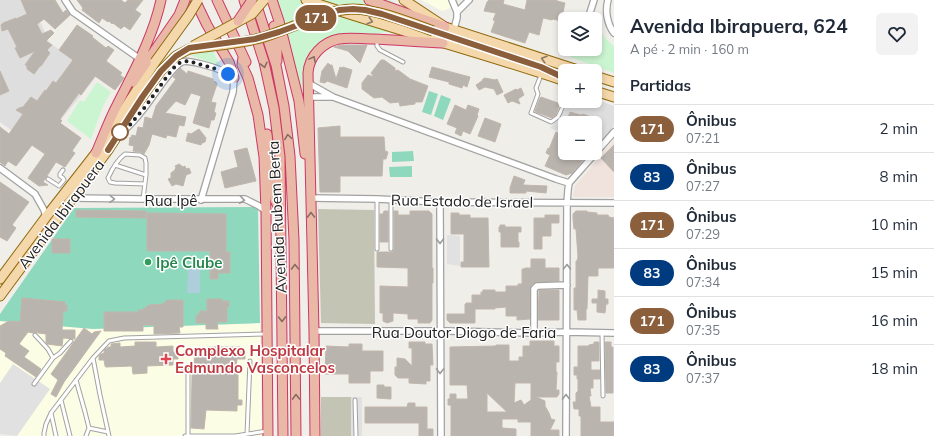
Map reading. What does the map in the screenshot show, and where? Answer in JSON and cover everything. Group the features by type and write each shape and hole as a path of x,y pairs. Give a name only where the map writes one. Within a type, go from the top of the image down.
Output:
{"highway":[{"path":"96,153 147,44 161,0"},
{"path":"122,95 136,79 178,15 185,0"},
{"path":"197,0 207,25 229,62 234,78"},
{"path":"216,0 254,82 269,148 275,200 277,205 281,208"},
{"path":"238,21 249,0"},
{"name":"Avenida Rubem Berta","path":"249,0 276,64 284,106 290,156 294,240 296,436"},
{"name":"Avenida Rubem Berta","path":"249,0 274,108 280,157 283,436"},
{"path":"269,0 278,49 278,59 276,64"},
{"path":"272,0 279,21 299,102 308,173 311,178"},
{"path":"369,0 450,28"},
{"path":"315,436 308,69 312,58 321,48 328,43 344,38 443,43"},
{"path":"243,57 242,66 248,78 256,108 264,157 266,211 268,434"}],"main road":[{"name":"Avenida Ibirapuera","path":"0,279 96,153 197,0"},
{"name":"Avenida Ibirapuera","path":"0,296 108,150 161,71 176,56 252,14 264,0"},
{"path":"306,0 356,17 558,79"},
{"path":"404,0 414,4 450,28 558,64"},
{"path":"189,48 255,39 279,32 339,10 353,9 382,14 541,67 558,75"},
{"path":"602,78 614,82"},
{"path":"602,93 614,97"}],"street":[{"path":"65,0 74,12 140,59"},
{"path":"450,28 457,18 457,12 452,0"},
{"path":"457,12 469,0"},
{"path":"590,12 594,0"},
{"path":"608,0 607,14 609,24 614,33"},
{"path":"108,150 145,107 177,64 188,61 223,71 234,78 233,92 202,200"},
{"path":"308,83 333,97 570,183"},
{"path":"309,97 333,97"},
{"path":"566,436 568,190 570,183 614,132"},
{"path":"0,168 35,194 44,210 46,217"},
{"name":"Rua Ipê","path":"73,198 244,200 259,206 266,211"},
{"name":"Rua Estado de Israel","path":"311,198 440,202 614,203"},
{"path":"440,202 441,436"},
{"path":"534,333 534,289 537,286 567,285"},
{"name":"Rua Doutor Diogo de Faria","path":"314,331 534,333 614,332"}],"lane":[{"path":"376,39 377,46 380,50 403,62"},
{"path":"542,74 536,88 538,94 530,113 551,122 558,117 562,108"},
{"path":"144,200 146,175 145,158 140,155 125,154 118,160 108,178 110,182 145,184"},
{"path":"115,165 146,175"},
{"path":"48,179 59,186 64,180 60,176 63,170"},
{"path":"377,199 377,249"},
{"path":"391,200 391,249"},
{"path":"602,332 602,396"},
{"path":"44,436 46,424 51,413 93,358 109,341 124,338 267,334"},
{"path":"35,335 48,348 53,358"},
{"path":"34,384 53,358 71,341"},
{"path":"89,428 108,434 93,358"},
{"path":"248,434 250,361"},
{"path":"183,368 188,371 187,436 268,434"},
{"path":"76,380 89,428 86,436"},
{"path":"61,400 70,436"},
{"path":"355,400 356,436"},
{"path":"51,413 56,436"}],"shaded area":[{"path":"0,0 31,0 49,42 96,77 37,149 0,122"},
{"path":"421,0 448,0 451,8 442,11"},
{"path":"602,102 614,106 614,126 602,139 602,116 560,116 566,108 602,108"},
{"path":"558,118 558,131 550,128"},
{"path":"614,140 614,197 573,196 575,186 597,160 602,160 602,154"},
{"path":"318,209 374,210 375,324 321,323"},
{"path":"447,235 460,236 460,266 447,264"},
{"name":"Complexo Hospitalar Edmundo Vasconcelos","path":"0,321 93,329 260,323 262,436 19,436 0,434"},
{"path":"13,364 50,389 17,436 0,434 0,383"},
{"path":"321,397 351,397 351,436 321,436"},
{"path":"351,397 362,397 362,436 351,436"}],"green space":[{"path":"277,0 390,0 397,4 396,23 391,31 318,45 309,54 304,68 305,119 297,74"},
{"path":"602,33 605,38 614,46 614,73 602,69 602,64 589,64 570,57 602,56"},
{"path":"213,51 220,66 190,55"},
{"path":"97,82 111,92 103,106 91,139 67,121 80,100 84,102"},
{"path":"429,91 438,94 431,115 422,112"},
{"path":"441,95 451,99 443,120 434,116"},
{"path":"413,151 414,161 392,162 392,152"},
{"path":"412,166 412,177 390,177 389,167"},
{"name":"Ipê Clube","path":"253,207 258,210 260,323 93,329 0,321 0,314 74,208"}],"water":[{"path":"188,269 200,269 200,293 187,293"}],"building":[{"path":"21,0 55,0 63,13 66,10 70,15 55,29 44,19 37,24 42,34 51,30 54,33 46,41 52,45 47,50 50,53 34,74 27,69 27,66 25,65 35,51 20,58 15,48 17,47 8,29 2,31 1,25 3,23 27,14"},
{"path":"77,0 121,0 125,3 128,0 143,0 135,10 141,14 130,30 124,26 121,29 102,18 99,23 82,10 83,8"},
{"path":"489,0 504,0 503,4 525,10 527,0 557,0 565,3 563,12 558,12 558,20 543,18 539,35 529,32 525,43 491,32 496,13 484,11"},
{"path":"77,25 93,36 92,37 106,48 108,46 114,50 106,61 122,73 120,75 124,78 115,90 95,76 81,95 79,93 60,119 62,121 60,123 81,138 72,151 75,153 65,167 56,162 43,182 48,185 39,186 28,178 45,154 32,145 16,166 8,161 5,166 0,162 0,127 9,134 23,114 16,110 23,107 31,97 37,101 53,81 56,83 73,60 59,50"},
{"path":"342,45 367,45 360,63 348,51 334,47"},
{"path":"381,60 384,60 395,68 395,71 398,70 410,79 428,86 422,102 415,102 415,104 400,106 399,102 390,103 382,97 374,98 362,89 362,83 368,75 374,77 371,73"},
{"path":"328,63 332,65 336,79 340,67 352,70 347,88 327,81 325,83 320,82 322,71"},
{"path":"432,67 470,77 467,87 463,85 462,88 449,84 449,82 429,77"},
{"path":"180,68 187,74 188,71 213,79 213,81 216,82 217,84 211,102 216,103 214,120 211,120 209,128 193,123 201,96 191,93 185,105 176,101 165,113 186,117 184,126 179,125 176,137 167,135 166,138 152,134 149,145 144,154 133,151 134,146 129,145 130,137 131,138 132,135 136,136 138,127 143,128 145,117 152,119 156,106 176,79 173,77"},
{"path":"0,71 9,91 0,95"},
{"path":"485,78 497,79 503,92 497,95 494,89 485,87 479,90 476,85"},
{"path":"521,88 524,95 518,99 520,104 512,101 508,103 504,95"},
{"path":"541,97 558,103 556,115 552,118 535,111"},
{"path":"455,105 466,110 468,105 479,109 478,116 470,134 463,131 461,136 455,133 457,128 447,124"},
{"path":"570,112 588,116 569,116"},
{"path":"485,118 501,124 495,142 478,136"},
{"path":"340,126 340,137 384,137 385,151 388,152 386,159 383,159 382,176 340,176 340,192 320,192 318,128"},
{"path":"199,129 206,138 205,142 201,145 186,141 188,133 191,134"},
{"path":"556,132 558,133 558,160 583,160 572,173 566,175 545,166 550,155 546,153"},
{"path":"614,145 614,172 602,159 602,157"},
{"path":"247,148 256,181 225,188 221,172 238,167 234,151"},
{"path":"179,164 183,167 185,166 186,169 189,168 191,173 186,175 183,186 176,184 172,186 168,179 171,178 171,173 176,168 175,166"},
{"path":"514,176 525,180 523,185 547,186 546,193 526,191 526,193 510,193"},
{"path":"0,182 29,202 12,225 16,228 7,241 0,237"},
{"path":"76,210 146,211 146,218 76,217"},
{"path":"384,211 388,211 388,242 380,242 380,214 383,214"},
{"path":"394,211 398,211 398,215 410,215 410,211 429,211 432,214 433,283 432,320 430,323 418,323 418,319 408,319 408,314 393,313 393,321 387,323 383,321 383,313 380,313 380,286 408,287 408,268 377,267 377,252 393,252 394,250"},
{"path":"576,211 587,211 597,213 597,215 608,215 609,217 614,218 614,268 598,268 598,276 588,276 586,320 578,320 577,310 574,310 576,261 578,257 576,229 574,229 573,214"},
{"path":"147,213 226,214 226,252 230,252 230,273 218,273 218,279 210,279 210,251 147,251"},
{"path":"451,213 470,215 470,218 488,218 489,267 461,267 461,262 464,262 464,234 451,234"},
{"path":"545,215 559,215 559,223 551,223 551,236 542,236 542,249 534,249 534,218 545,218"},
{"path":"500,225 505,225 505,227 521,227 521,232 518,232 519,247 501,247 501,232 499,232"},
{"path":"52,239 70,239 70,253 52,253"},
{"path":"531,259 545,259 545,268 559,268 559,281 537,282 531,286 530,319 517,320 517,316 506,316 506,307 495,309 475,309 475,323 450,323 447,320 447,314 465,314 465,304 472,303 472,295 481,295 483,290 506,292 506,286 518,286 518,284 522,284 522,269 531,268"},
{"path":"539,290 559,290 559,320 538,320"},
{"path":"598,290 605,291 605,299 608,299 605,313 597,312 597,303 592,303 592,299 598,299"},
{"path":"22,298 65,302 65,305 67,305 67,311 63,311 62,330 75,330 75,339 63,338 62,346 47,344 46,334 28,332 19,344 29,351 24,357 41,369 36,377 5,356 6,353 0,349 0,326 9,321 20,322"},
{"path":"207,299 222,299 222,301 229,301 229,307 227,307 227,322 217,322 218,329 206,329 206,323 196,323 196,317 200,311 207,311"},
{"path":"167,300 183,300 183,327 179,327 180,333 154,334 154,325 143,325 143,331 104,331 104,312 138,312 138,310 142,310 149,305 163,304"},
{"path":"84,328 92,334 94,332 101,331 64,382 56,397 51,394 58,380 51,374"},
{"path":"530,341 554,341 554,346 559,346 559,362 556,362 556,390 559,390 559,394 557,397 536,397 545,401 545,406 551,419 555,420 550,430 559,430 559,436 531,436 531,422 518,422 518,419 502,419 502,428 516,429 516,436 451,436 451,405 448,405 450,394 456,394 456,399 468,399 467,385 450,385 450,347 509,345 509,361 519,361 519,357 523,357 523,346 530,346","holes":["515,383 531,383 531,400 524,405 521,400 514,403","487,393 507,412 487,412"]},
{"path":"135,342 156,342 156,347 173,346 173,352 178,352 178,359 173,359 173,365 147,366 147,373 133,374 132,366 106,367 104,360 99,360 99,356 104,353 104,350 108,347 111,347 111,344 120,343 120,347 135,346"},
{"path":"409,342 425,342 425,344 432,344 433,365 430,365 430,381 426,381 426,384 409,383 409,378 398,378 395,375 397,358 405,359 412,366 412,348 409,348"},
{"path":"594,342 599,342 599,361 591,361 591,370 600,370 600,379 593,379 593,388 590,388 591,396 589,396 591,407 600,407 600,422 614,422 614,436 581,436 581,416 579,416 579,409 574,409 573,402 576,402 576,393 578,391 578,379 577,375 574,375 574,367 578,367 578,346 588,346 594,344"},
{"path":"605,342 611,342 611,347 613,347 613,393 606,393"},
{"path":"349,344 362,344 362,351 383,351 383,371 370,371 370,383 349,383 349,374 325,374 326,346 349,347"},
{"path":"207,347 240,347 240,351 245,351 245,359 237,359 236,369 238,369 238,400 242,400 242,405 237,405 237,411 206,410 204,429 191,428 192,376 195,355 199,355 202,352 207,352"},
{"path":"377,385 391,387 391,399 377,398"},
{"path":"408,403 415,403 415,407 427,407 427,429 433,429 433,436 419,436 419,423 365,423 365,407 407,407"}],"bus line":[{"name":"171","path":"108,150 161,71 176,56 189,48 255,39 279,32 339,10 365,10 382,14 541,67 558,75"}],"place":[{"name":"Ipê Clube","path":"148,262"},
{"name":"Complexo Hospitalar Edmundo Vasconcelos","path":"166,359"}],"route":[{"path":"120,132 123,133 145,107 177,64 188,61 223,71 228,74"}]}
